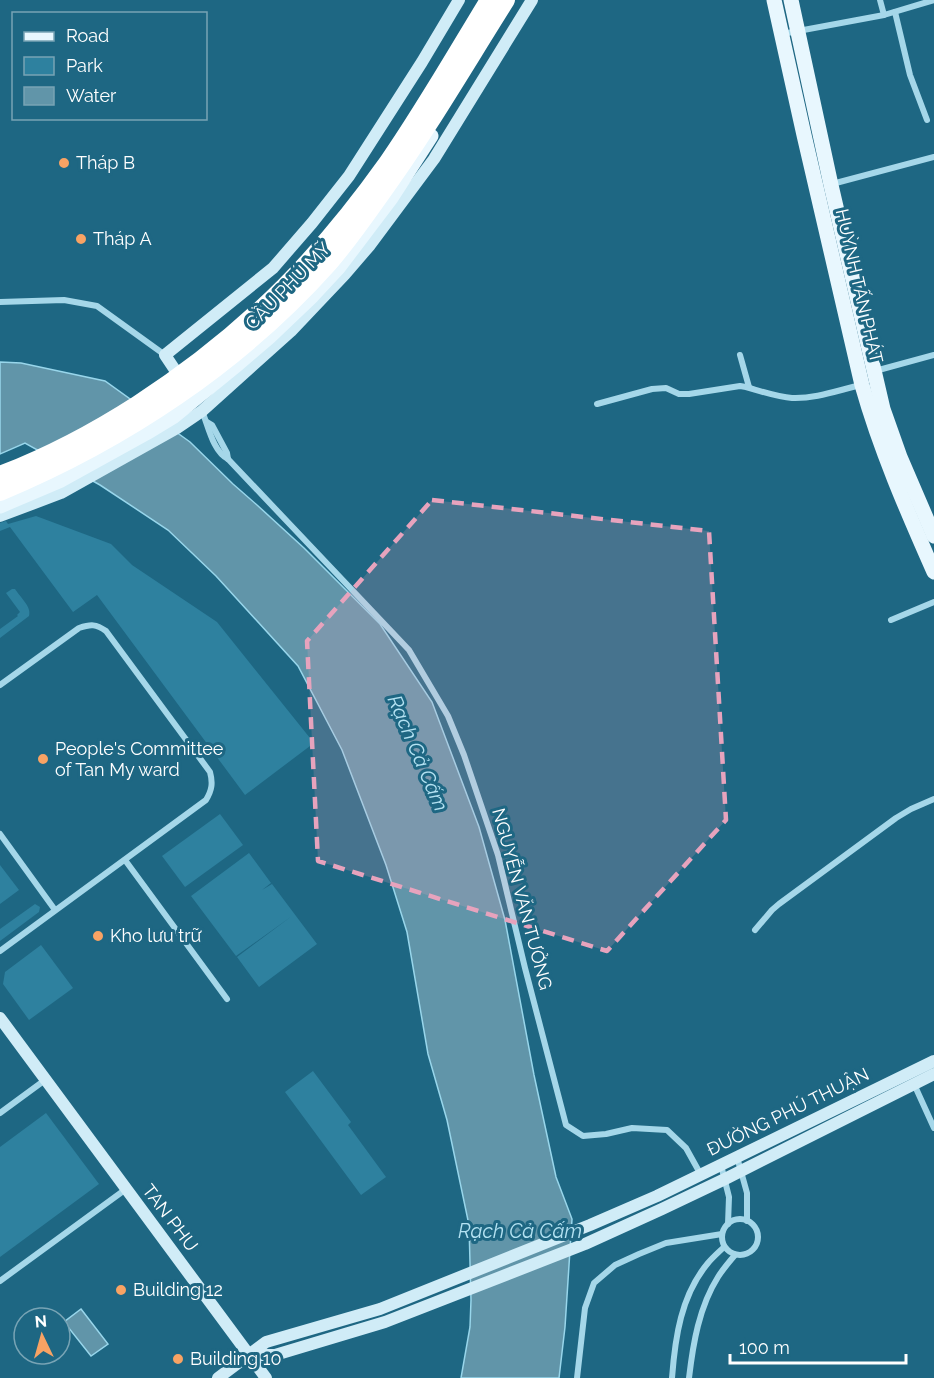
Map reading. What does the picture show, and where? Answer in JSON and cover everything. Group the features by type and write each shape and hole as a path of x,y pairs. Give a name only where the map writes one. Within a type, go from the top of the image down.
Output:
{"highway":[{"name":"CẦU PHÚ MỸ","path":"0,475 51,452 119,416 207,354 267,304 330,236 387,163 489,0"},
{"name":"CẦU PHÚ MỸ","path":"0,492 83,453 161,408 223,362 285,307 330,261 368,212 414,147 506,0"}],"main road":[{"name":"CẦU PHÚ MỸ","path":"0,468 128,405 232,329 281,284 385,159 484,0"},
{"name":"CẦU PHÚ MỸ","path":"0,506 61,480 174,416 269,338 312,296 338,268 391,198 516,0"},
{"name":"HUỲNH TẤN PHÁT","path":"774,0 781,34 875,372 883,409 931,537 934,572"},
{"name":"HUỲNH TẤN PHÁT","path":"791,0 831,185 831,219 862,385 879,440 931,537"}],"street":[{"path":"165,355 273,268 312,224 348,176 459,0"},
{"path":"0,516 61,493 177,428 204,417 291,331 370,245 434,159 532,0"},
{"path":"880,0 884,15"},
{"path":"781,34 884,15 934,0"},
{"path":"895,12 910,75 927,120"},
{"path":"831,185 934,157"},
{"path":"0,302 64,300 97,306 165,355 204,417"},
{"path":"740,355 749,387"},
{"path":"875,372 934,355"},
{"path":"597,404 666,387 679,393 689,394 740,386 793,398 862,385"},
{"name":"NGUYỄN VĂN TƯỞNG","path":"204,417 221,456 228,459 409,650 448,716 464,755 498,855 566,1125 583,1136 632,1128 667,1130 686,1148 701,1175"},
{"path":"891,620 934,602"},
{"path":"0,685 79,628 89,625 99,626 106,632 210,772 213,782 206,800 0,951"},
{"path":"756,930 772,910 825,870 896,818 934,799"},
{"path":"0,834 55,910"},
{"path":"125,860 227,999"},
{"name":"TAN PHU","path":"0,1018 266,1378"},
{"name":"ĐƯỜNG PHÚ THUẬN","path":"249,1355 266,1342 380,1309 657,1196 934,1061"},
{"name":"ĐƯỜNG PHÚ THUẬN","path":"249,1355 275,1355 385,1322 585,1244 725,1179 934,1074"},
{"path":"0,1113 45,1080"},
{"path":"914,1084 934,1128"},
{"path":"737,1156 747,1193 747,1221"},
{"path":"721,1165 729,1197 728,1224"},
{"path":"0,1281 126,1189"},
{"path":"737,1219 747,1221 758,1233 756,1246 743,1255 735,1255 724,1247 722,1234 724,1228 737,1219"},
{"path":"577,1378 585,1308 594,1283 615,1265 639,1254 666,1244 722,1234"},
{"path":"672,1378 677,1332 689,1295 708,1263 724,1247"},
{"path":"689,1378 692,1348 703,1308 718,1277 735,1255"},
{"path":"219,1378 249,1355"}],"highlighted area":[{"path":"432,500 709,531 726,820 607,951 318,861 307,641"}],"green space":[{"path":"36,516 111,544 132,565 217,622 314,743 245,795 97,595 73,612 10,527 0,531 0,523 6,521 8,524"},
{"path":"15,589 27,606 29,616 0,638 0,629 20,612 6,593"},
{"path":"220,814 243,845 185,887 162,856"},
{"path":"249,853 271,883 262,890 272,884 317,944 259,987 237,957 292,916 236,956 191,896"},
{"path":"0,865 19,890 0,904"},
{"path":"35,904 40,907 39,912 0,941 0,929"},
{"path":"41,945 73,988 29,1020 3,984 5,972"},
{"path":"313,1071 351,1122 348,1125 386,1177 361,1195 285,1092"},
{"path":"46,1113 99,1184 0,1257 0,1147"}],"water":[{"name":"Rạch Cả Cấm","path":"0,362 21,363 105,381 190,442 304,548 380,624 432,702 479,827 505,920 556,1177 572,1219 565,1327 559,1378 461,1378 470,1327 469,1225 447,1120 428,1054 407,932 386,865 342,750 298,666 216,576 168,530 100,485 25,443 0,454"},
{"path":"81,1309 108,1344 91,1356 72,1332 72,1316"}],"place":[{"name":"Tháp B","path":"64,163"},
{"name":"Tháp A","path":"81,239"},
{"name":"People's Committee of Tan My ward","path":"43,759"},
{"name":"Kho lưu trữ","path":"98,936"},
{"name":"Building 12","path":"121,1290"},
{"name":"Building 10","path":"178,1359"}]}
